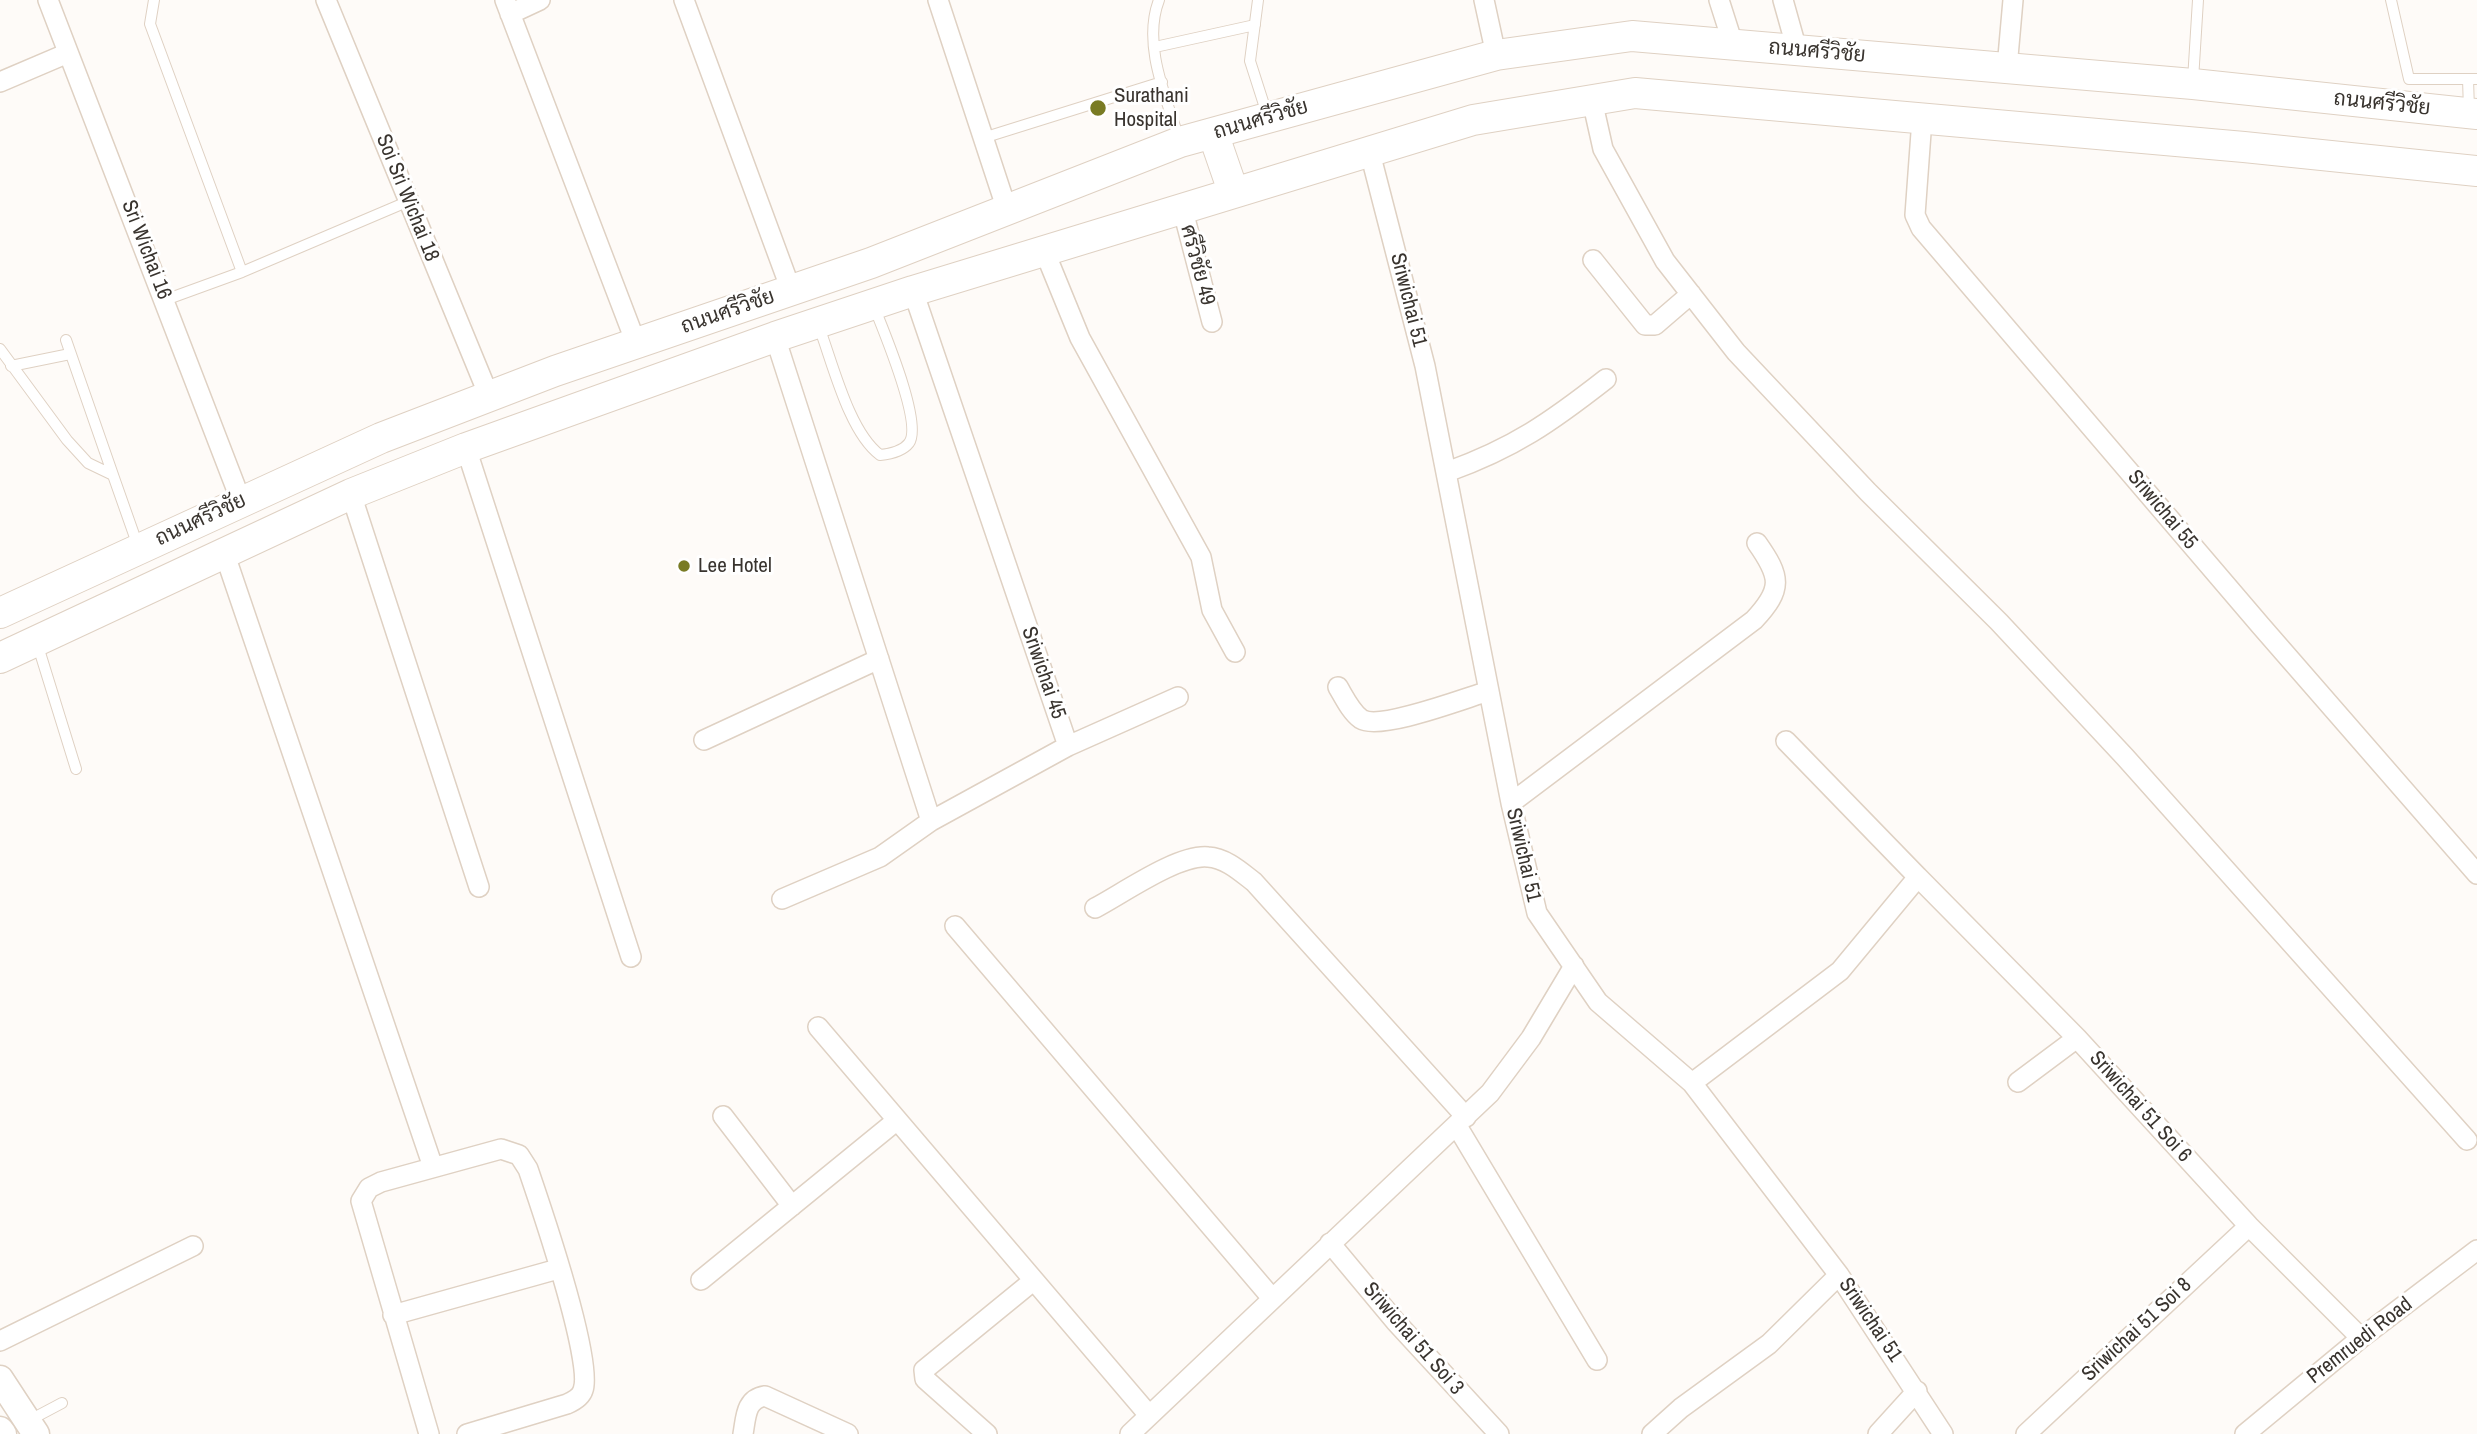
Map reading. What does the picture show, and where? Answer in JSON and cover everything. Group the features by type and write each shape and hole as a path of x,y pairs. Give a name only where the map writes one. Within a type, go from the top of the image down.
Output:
{"main road":[{"name":"ถนนศรีวิชัย","path":"0,613 381,438 489,397 791,290 1180,142 1496,55 1632,36 2193,84 2473,113"},
{"name":"ถนนศรีวิชัย","path":"0,658 351,494 466,448 775,337 913,291 1369,149 1473,120 1635,93 2477,171"},
{"path":"1213,133 1233,191"},
{"path":"0,1379 32,1428"}],"street":[{"name":"Sri Wichai 16","path":"48,0 241,501"},
{"name":"Soi Sri Wichai 18","path":"326,0 489,397"},
{"path":"540,0 508,7 636,343"},
{"path":"684,0 791,290"},
{"path":"938,0 1007,210"},
{"path":"1484,0 1496,55"},
{"path":"1719,0 1733,44"},
{"path":"1783,0 1797,50"},
{"path":"2007,68 2013,0"},
{"path":"0,82 68,53"},
{"path":"1592,100 1603,149 1665,261 1736,352 1868,492 1999,622 2125,757 2467,1140"},
{"name":"Sriwichai 55","path":"1922,119 1915,215 1921,228 2355,735 2477,873"},
{"name":"Sriwichai 51","path":"1369,149 1425,366 1511,803 1536,913 1598,1002 1692,1083 1839,1275 1943,1434"},
{"name":"ศรีวิชัย 49","path":"1182,207 1212,322"},
{"path":"1044,250 1080,338 1201,557 1212,610 1235,652"},
{"path":"1594,260 1645,325 1655,325 1691,294"},
{"name":"Sriwichai 45","path":"782,899 880,857 931,821 1068,746 913,291"},
{"path":"775,337 931,821"},
{"path":"1447,472 1517,443 1544,427 1606,379"},
{"path":"466,448 631,957"},
{"path":"351,494 478,887"},
{"path":"1511,803 1754,620 1772,600 1778,583 1768,558 1757,543"},
{"path":"225,552 433,1167"},
{"path":"704,740 879,659"},
{"path":"1338,687 1359,718 1370,723 1389,721 1489,691"},
{"path":"1068,746 1178,697"},
{"name":"Sriwichai 51 Soi 6","path":"1786,741 2077,1038 2249,1226 2361,1338"},
{"path":"1095,908 1186,860 1208,857 1229,863 1255,882 1462,1121 1597,1360"},
{"path":"1692,1083 1839,971 1919,877"},
{"path":"955,926 1271,1297"},
{"path":"1130,1434 1271,1297 1462,1121 1511,1068 1574,965"},
{"path":"818,1027 1148,1415"},
{"path":"2018,1082 2077,1038"},
{"path":"723,1116 792,1206"},
{"path":"701,1280 896,1121"},
{"path":"429,1434 361,1201 369,1188 381,1182 502,1149 519,1155 528,1169 583,1355 584,1389 576,1399 532,1424 467,1434"},
{"name":"Sriwichai 51 Soi 8","path":"2026,1434 2249,1226"},
{"name":"Sriwichai 51 Soi 3","path":"1330,1243 1440,1371 1499,1434"},
{"path":"0,1341 193,1246"},
{"name":"Premruedi Road","path":"2245,1434 2361,1338 2477,1250"},
{"path":"393,1315 558,1269"},
{"path":"1652,1434 1681,1408 1769,1344 1839,1275"},
{"path":"987,1434 925,1379 924,1370 1033,1281"},
{"path":"1878,1434 1917,1391"},
{"path":"743,1434 749,1405 753,1399 765,1396 848,1434"}],"lane":[{"path":"154,0 150,24 242,272"},
{"path":"1159,0 1155,9 1155,47 1162,82 1180,142"},
{"path":"1258,0 1250,61 1268,117"},
{"path":"2193,84 2198,0"},
{"path":"2391,0 2409,79 2473,79 2473,113"},
{"path":"1155,47 1255,25"},
{"path":"983,138 1162,82"},
{"path":"165,300 242,272 409,201"},
{"path":"817,323 855,424 869,447 880,455 895,453 908,445 912,436 911,416 874,305"},
{"path":"66,340 139,548"},
{"path":"0,349 88,463 114,475"},
{"path":"11,366 70,354"},
{"path":"36,641 76,769"},
{"path":"32,1428 62,1403"}],"place":[{"name":"Surathani Hospital","path":"1098,108"},
{"name":"Lee Hotel","path":"684,566"}]}
